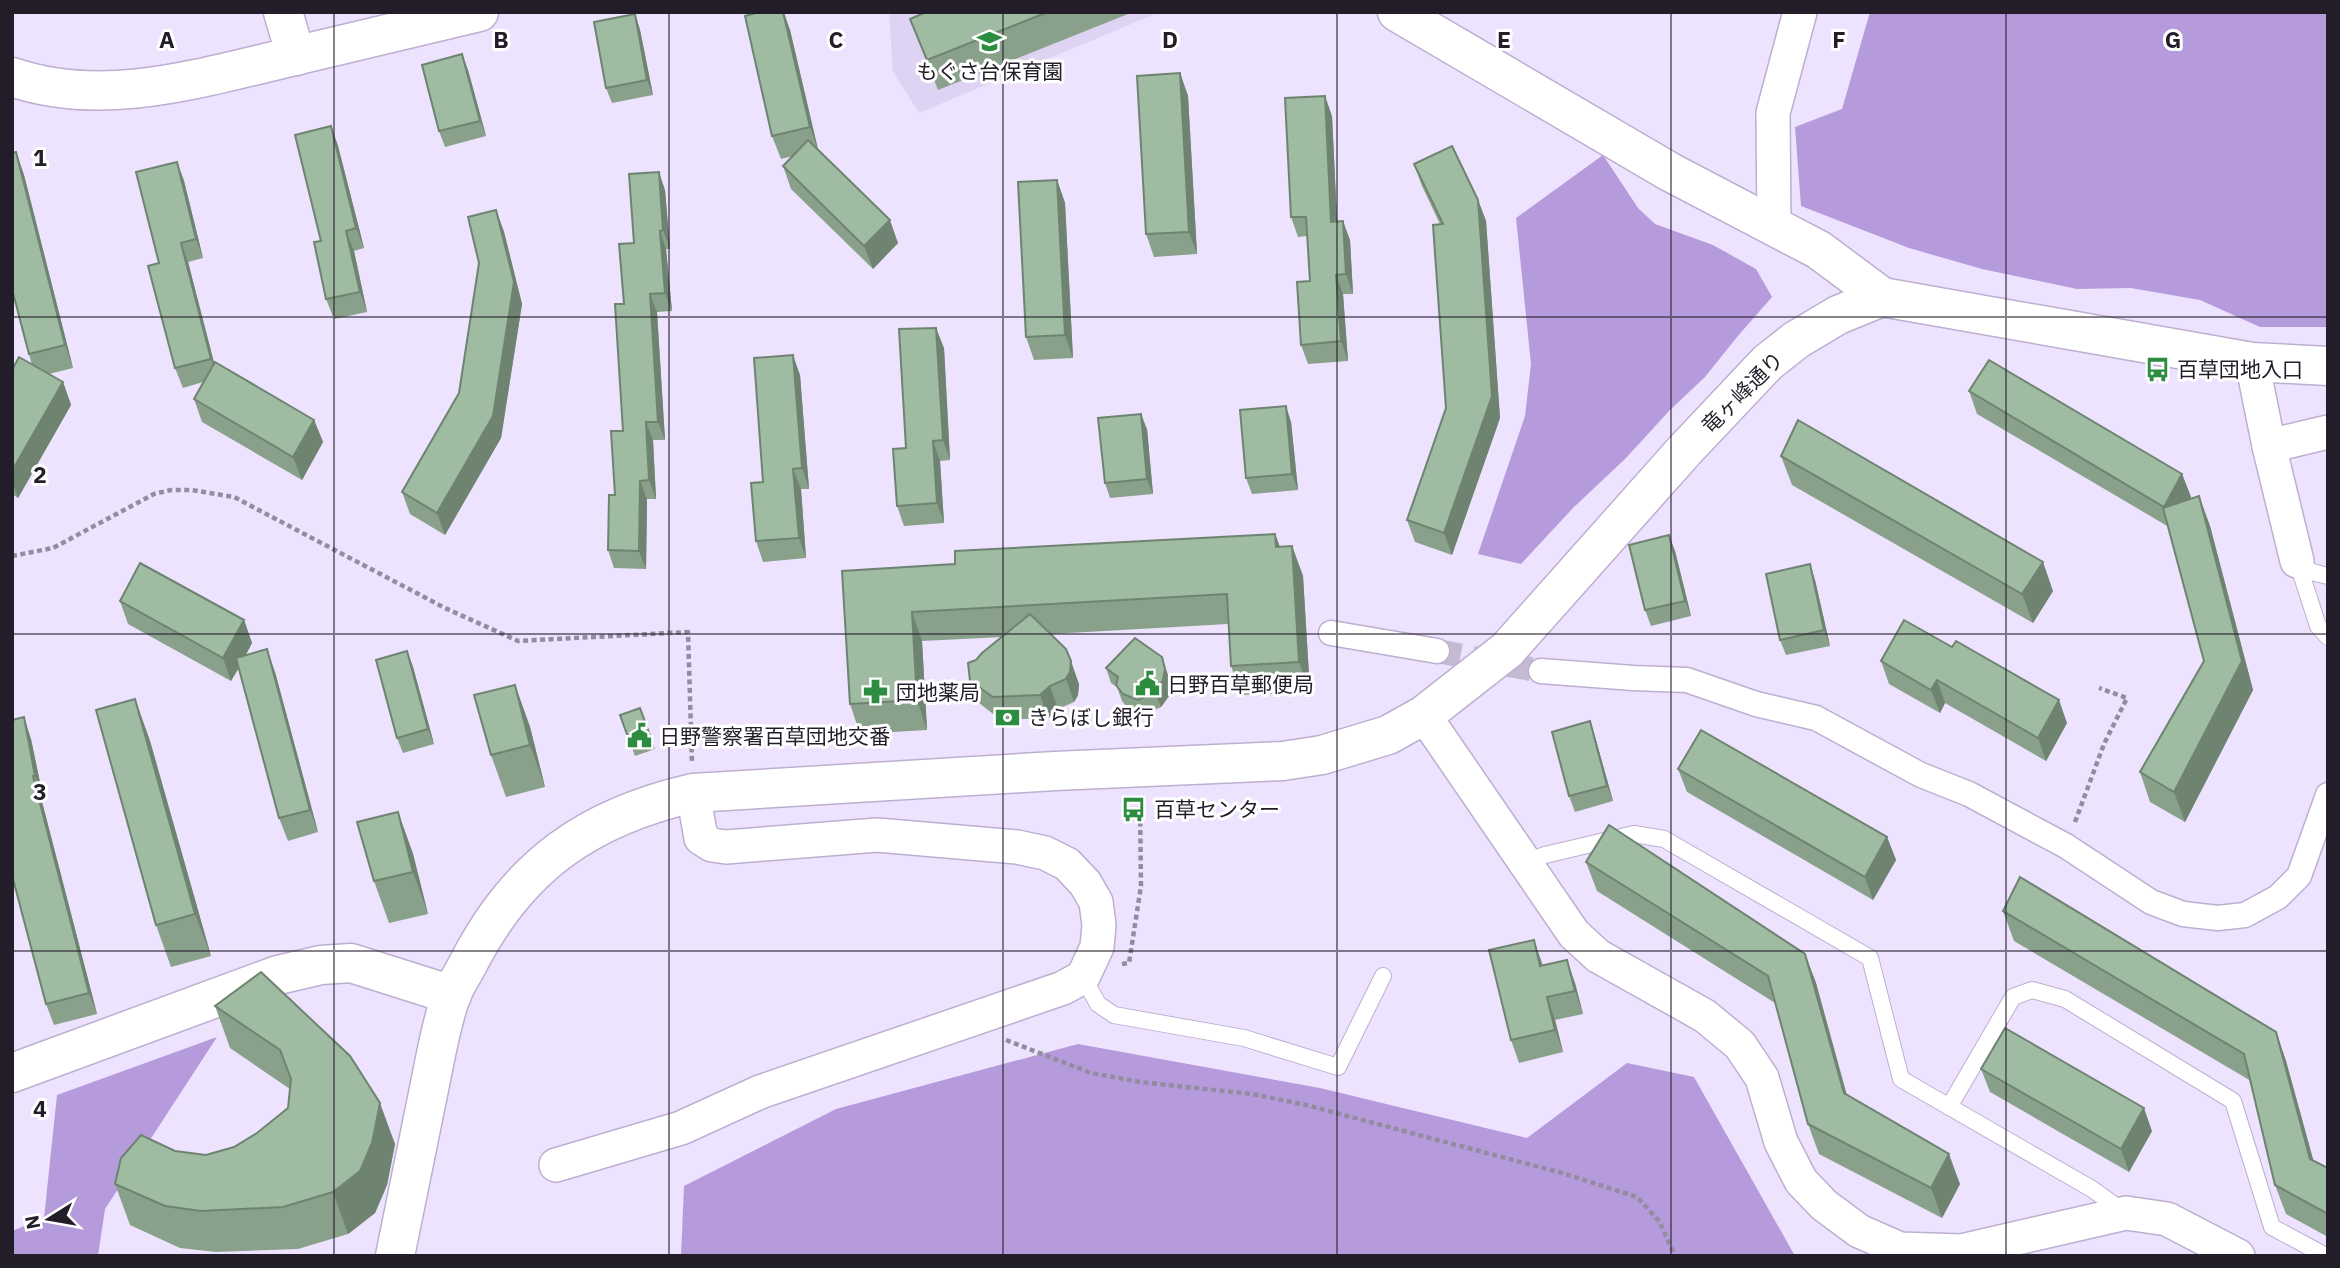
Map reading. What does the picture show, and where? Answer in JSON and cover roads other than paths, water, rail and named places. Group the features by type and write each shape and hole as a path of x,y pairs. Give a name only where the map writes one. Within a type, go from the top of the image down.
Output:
{"street":[{"path":"283,12 296,56"},
{"path":"12,77 32,84 92,91 165,86 479,12"},
{"path":"1397,12 1670,172 1819,250 1882,297 2252,362 2328,366"},
{"path":"1774,227 1773,113 1800,12"},
{"name":"竜ヶ峰通り","path":"395,1256 440,1034 452,995 486,931 520,886 554,853 588,831 624,813 656,802 692,780 1041,772 1283,761 1322,755 1388,735 1424,715 1507,650 1684,451 1767,363 1796,340 1838,315 1882,297"},
{"path":"2252,362 2297,561"},
{"path":"2269,446 2328,432"},
{"path":"1331,633 1437,651"},
{"path":"1541,671 1688,680 1756,704 1816,718 1921,775 1969,794 2066,846 2151,902 2183,914 2218,918 2245,915 2278,897 2299,876 2328,795"},
{"path":"1424,715 1574,934 1598,956 1705,1016 1740,1045 1762,1078 1782,1142 1801,1181 1824,1205 1859,1231 1900,1249 1961,1251 2126,1213 2167,1219 2238,1256"},
{"path":"556,1165 681,1128 760,1092 1063,988 1083,977 1097,947 1099,925 1096,902 1085,883 1068,864 1045,853 1017,847 877,835 726,847 712,845 701,838 692,780"},
{"path":"12,1073 278,975 321,965 351,963 452,995"}],"lane":[{"path":"2297,561 2312,572 2328,576"},
{"path":"2297,561 2318,626 2328,637"},
{"path":"1525,862 1634,834 1664,839 1870,958 1901,1079 2092,1189 2126,1213"},
{"path":"1083,977 1098,1004 1114,1014 1244,1038 1338,1067 1384,976"},
{"path":"1949,1107 2013,997 2032,990 2065,999 2234,1101 2272,1227 2326,1256"}],"tunnel":[{"path":"1437,651 1541,671"}],"place":[{"name":"もぐさ台保育園","path":"990,42"},
{"name":"百草団地入口","path":"2157,369"},
{"name":"日野百草郵便局","path":"1147,684"},
{"name":"団地薬局","path":"876,692"},
{"name":"きらぼし銀行","path":"1008,717"},
{"name":"日野警察署百草団地交番","path":"639,736"},
{"name":"百草センター","path":"1134,809"}]}
